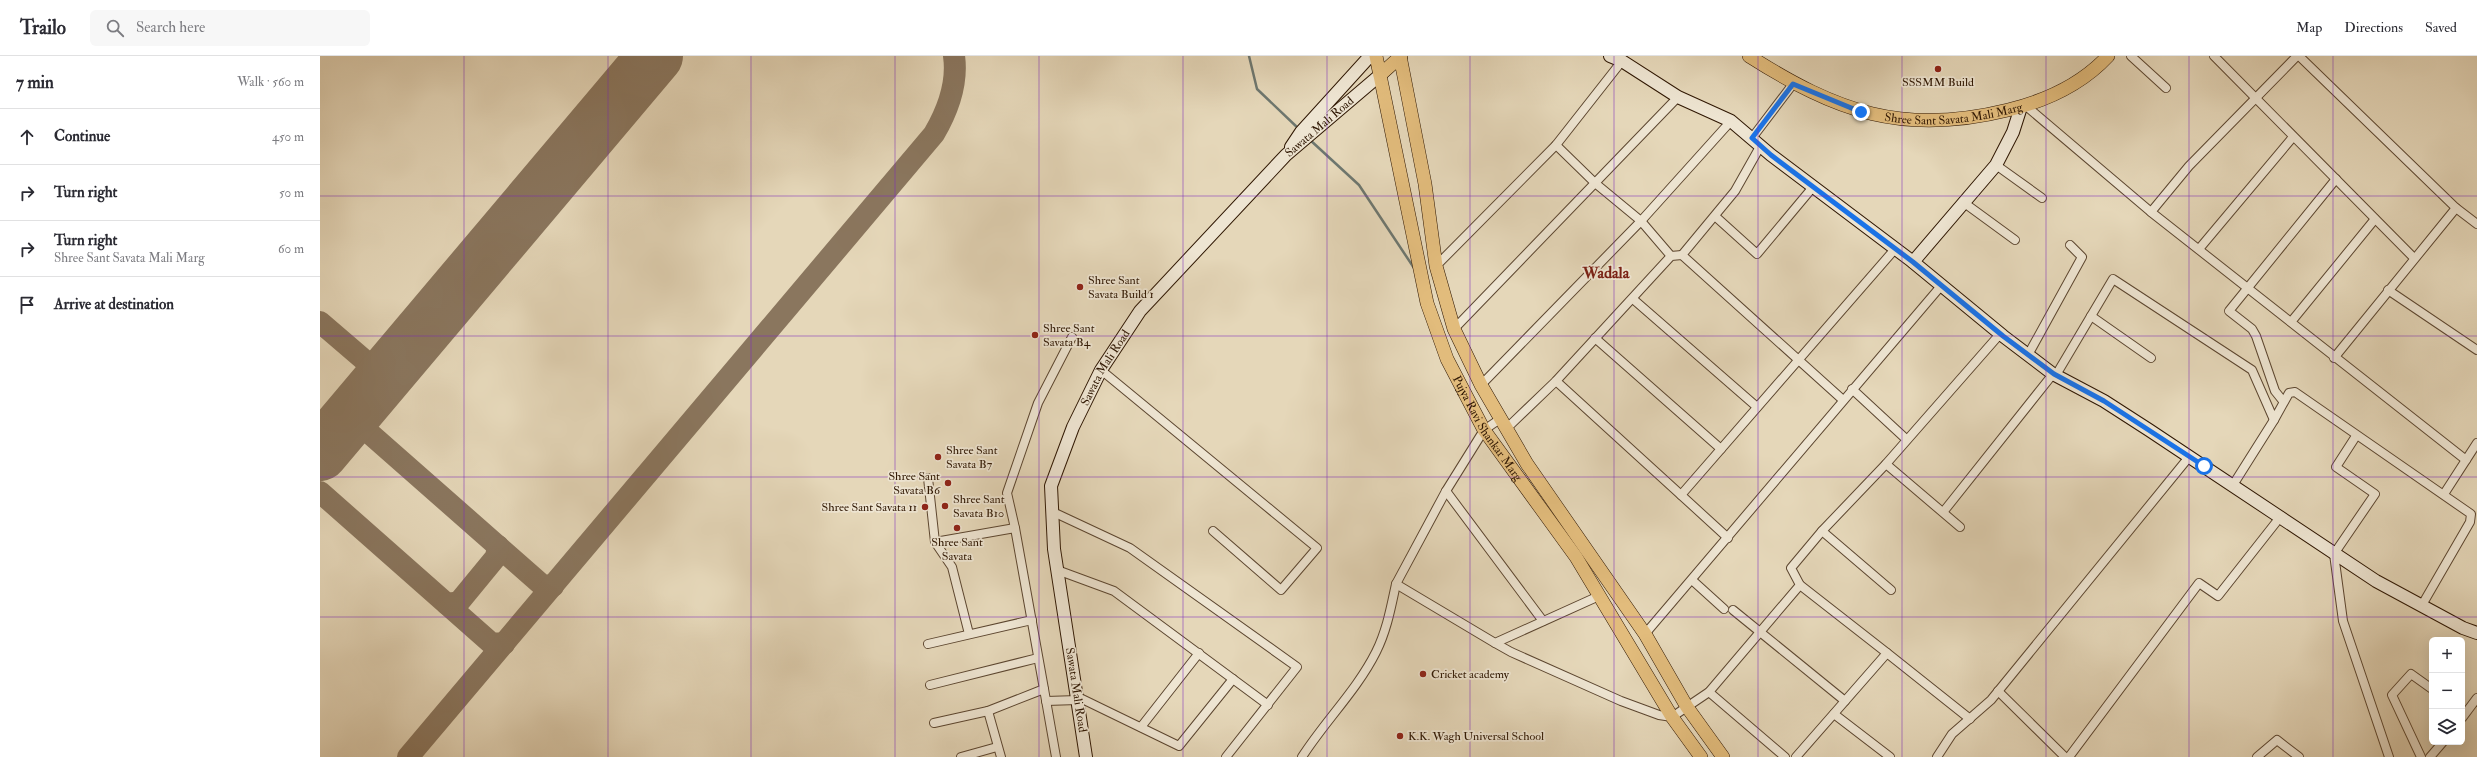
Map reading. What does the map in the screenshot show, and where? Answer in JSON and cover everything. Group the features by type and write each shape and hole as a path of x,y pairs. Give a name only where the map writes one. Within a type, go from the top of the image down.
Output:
{"main road":[{"name":"Pujya Ravi Shankar Marg","path":"1376,56 1427,303 1447,359 1484,430 1576,557 1672,717 1701,757"},
{"name":"Shree Sant Savata Mali Marg","path":"1749,56 1793,84 1854,110 1917,120 1961,120 2023,106 2076,82 2108,56"},
{"path":"1380,75 1400,57"},
{"path":"1400,57 1425,184 1436,266 1454,329 1481,385 1527,464 1646,634 1687,707 1723,757"}],"street":[{"path":"1286,155 1301,132 1370,56"},
{"path":"1610,56 1622,61 1678,97 1731,121 1813,187 1913,262 2000,334 2055,375 2104,401 2280,516 2376,581 2462,628 2477,633"},
{"path":"2131,56 2166,88"},
{"path":"2214,56 2414,258"},
{"path":"2151,212 2189,166 2298,56 2456,208 2477,224"},
{"path":"1436,266 1556,145 1622,61"},
{"name":"Sawata Mali Road","path":"1086,757 1057,570 1053,512 1052,486 1073,427 1101,370 1140,311 1286,155 1380,75"},
{"path":"1302,757 1336,711 1376,652 1386,628 1396,584 1446,491 1484,430 1503,424 1556,381 1671,256 1682,255 1716,217 1735,191 1757,142 1793,84"},
{"path":"1454,329 1678,97"},
{"path":"1913,262 1996,165 2013,132 2023,106 2151,212 2247,286 2334,358 2466,460"},
{"path":"1481,385 1641,221 1731,121"},
{"path":"2199,249 2293,137"},
{"path":"1556,145 1595,183 1641,221 1671,256"},
{"path":"1996,165 2042,198"},
{"path":"2283,401 2275,391 2254,332 2228,311 2336,179"},
{"path":"1716,217 1757,254 1813,187"},
{"path":"1964,202 2014,240"},
{"path":"2334,358 2456,208"},
{"path":"2291,322 2375,219"},
{"path":"2028,355 2082,257 2070,245"},
{"path":"1681,495 1895,249"},
{"path":"1682,255 1843,400"},
{"path":"1944,511 2055,375 2114,279 2252,370 2274,420"},
{"path":"1646,634 1728,538 1852,388 1941,286"},
{"path":"2388,290 2476,347"},
{"path":"1633,299 1758,407"},
{"path":"2091,316 2152,358"},
{"path":"1970,718 1886,654 1800,585 1791,568 1822,531 1886,464 1906,439 2000,334"},
{"path":"1056,757 1015,528 1007,493 1038,403 1072,337"},
{"path":"1595,338 1721,449"},
{"path":"1101,370 1317,548 1281,590 1212,531"},
{"path":"1556,381 1728,538"},
{"path":"1852,388 1906,439"},
{"path":"2233,485 2274,420 2283,401 2289,393 2295,392 2356,436 2444,494 2471,514 2470,522 2422,605"},
{"path":"2356,436 2336,467 2375,494 2334,554 2343,621 2389,757"},
{"path":"2444,494 2477,443"},
{"path":"1937,757 1952,734 1998,691 2190,457"},
{"path":"1886,464 1944,511 1960,527"},
{"path":"928,478 935,542 952,567 968,634"},
{"path":"1446,491 1543,621"},
{"path":"1053,512 1130,548 1297,667 1226,757"},
{"path":"2069,757 2199,583 2218,596 2280,516"},
{"path":"935,542 1015,528"},
{"path":"1822,531 1842,551 1891,590"},
{"path":"1057,570 1114,591 1268,705"},
{"path":"1692,580 1728,610 1760,632 1845,700"},
{"path":"1396,584 1495,643 1621,701 1659,715 1672,717 1709,692 1800,585"},
{"path":"1495,643 1599,596"},
{"path":"928,644 1032,620"},
{"path":"1141,728 1199,653"},
{"path":"1799,756 1845,700 1886,654"},
{"path":"930,685 1038,658"},
{"path":"2421,757 2392,695 2411,674 2429,687"},
{"path":"1046,701 1078,698 1179,746 1233,679"},
{"path":"934,723 988,711 1044,689"},
{"path":"1998,691 2065,757"},
{"path":"1709,692 1785,757"},
{"path":"2465,712 2477,698"},
{"path":"988,711 1000,757"},
{"path":"1834,714 1890,757"},
{"path":"2257,757 2277,740 2299,757"},
{"path":"2430,757 2441,745"},
{"path":"961,757 997,747"}],"waterway":[{"path":"1249,56 1257,89 1299,129"},
{"path":"1309,139 1359,185 1414,268"}],"taxiway":[{"path":"408,757 934,134 944,116 951,96 955,77 954,56"},
{"path":"320,322 384,377"},
{"path":"357,409 359,424 542,585 553,586"},
{"path":"320,492 491,643 504,644"},
{"path":"447,604 459,602 496,557 498,546"}],"runway":[{"path":"320,453 655,56"}],"place":[{"name":"SSSMM Build","path":"1938,69"},
{"name":"Shree Sant Savata Build 1","path":"1080,287"},
{"name":"Shree Sant Savata B4","path":"1035,335"},
{"name":"Shree Sant Savata B7","path":"938,457"},
{"name":"Shree Sant Savata B6","path":"948,483"},
{"name":"Shree Sant Savata B10","path":"945,506"},
{"name":"Shree Sant Savata 11","path":"925,507"},
{"name":"Shree Sant Savata","path":"957,528"},
{"name":"Cricket academy","path":"1423,674"},
{"name":"K.K. Wagh Universal School","path":"1400,736"}],"district":[{"name":"Wadala","path":"1606,273"}],"route":[{"path":"1861,112 1848,108 1793,84 1752,138 1771,155 1913,262 2003,336 2054,374 2104,401 2204,466"}]}
